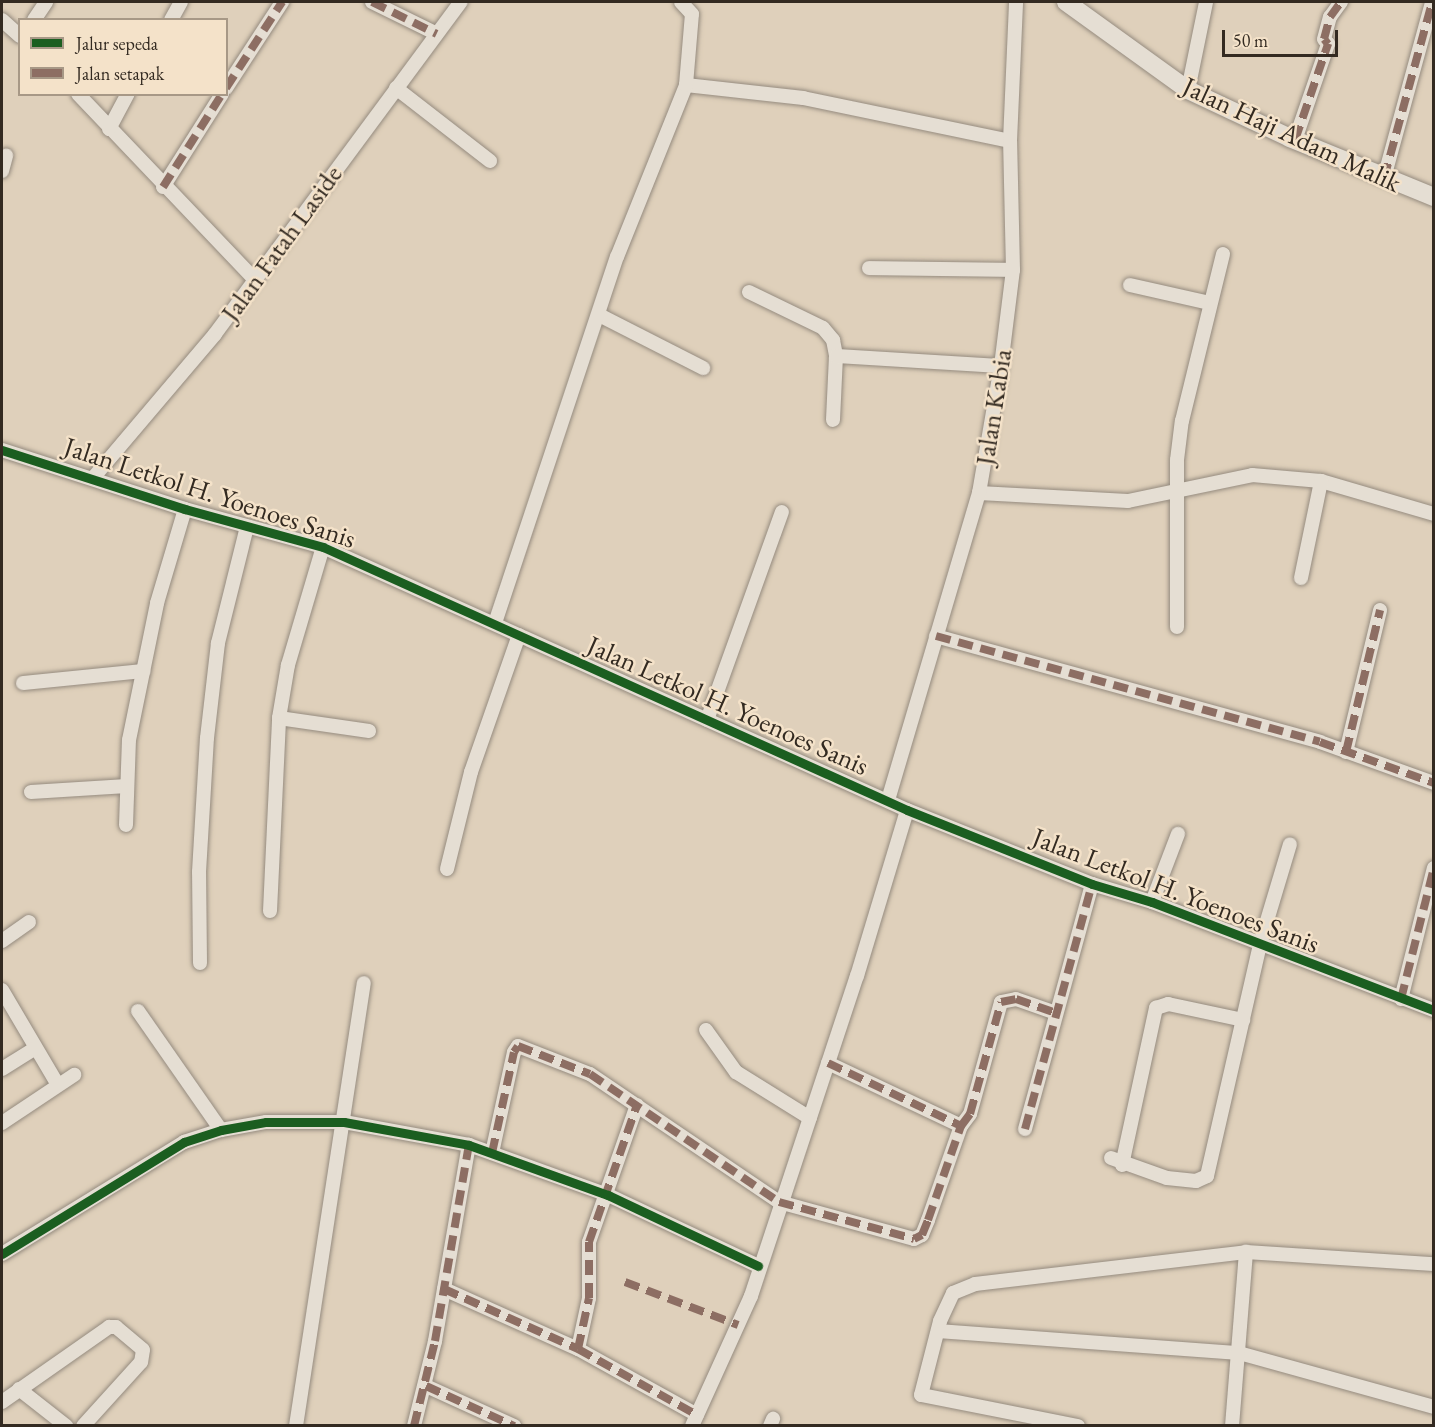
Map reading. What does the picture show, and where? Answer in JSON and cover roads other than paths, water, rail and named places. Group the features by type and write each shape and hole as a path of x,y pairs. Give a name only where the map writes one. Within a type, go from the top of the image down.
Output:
{"main road":[{"name":"Jalan Haji Adam Malik","path":"1066,2 1188,90 1295,140 1434,197"}],"street":[{"path":"35,18 46,2"},
{"path":"172,18 182,2"},
{"path":"228,85 282,2"},
{"path":"372,2 437,34"},
{"name":"Jalan Fatah Laside","path":"93,478 215,334 254,278 461,2"},
{"path":"495,622 624,238 686,86 692,14 681,2"},
{"name":"Jalan Kabia","path":"888,800 979,494 1001,366 1012,270 1010,141 1016,2"},
{"path":"1188,90 1206,2"},
{"path":"1295,140 1328,44 1324,39 1330,18 1341,2"},
{"path":"1384,178 1432,2"},
{"path":"2,20 18,34"},
{"path":"686,86 803,98 1010,141"},
{"path":"396,88 490,161"},
{"path":"80,96 163,187 254,278"},
{"path":"109,129 127,96"},
{"path":"163,187 221,96"},
{"path":"2,171 6,156"},
{"path":"1177,627 1178,491 1182,420 1223,254"},
{"path":"869,268 1012,270"},
{"path":"1130,285 1210,303"},
{"path":"749,292 824,328 833,340 836,356 833,420"},
{"path":"599,315 703,368"},
{"path":"836,356 1001,366"},
{"name":"Jalan Letkol H. Yoenoes Sanis","path":"2,450 185,509 323,547 495,622 645,695 707,720 907,810 1092,884 1152,902 1434,1010"},
{"path":"979,494 1084,501 1128,501 1252,475 1321,481 1434,514"},
{"path":"1301,578 1321,481"},
{"path":"126,825 129,740 143,670 185,509"},
{"path":"707,720 782,512"},
{"path":"200,963 199,872 207,738 218,643 247,527"},
{"path":"270,910 279,718 288,665 323,547"},
{"path":"1347,752 1380,610"},
{"path":"447,869 471,772 519,635"},
{"path":"936,636 1123,685 1347,752 1434,783"},
{"path":"23,683 143,670"},
{"path":"279,718 369,731"},
{"path":"31,792 127,786"},
{"path":"444,1289 578,1349 694,1420 751,1296 758,1266 828,1064 907,810"},
{"path":"1152,902 1178,834"},
{"path":"1243,1020 1168,1004 1156,1008 1151,1016 1117,1161 1167,1178 1196,1181 1207,1176 1243,1020 1260,944 1290,844"},
{"path":"1401,999 1434,868"},
{"path":"1025,1129 1092,884"},
{"path":"2,942 29,922"},
{"path":"296,1425 345,1122 364,983"},
{"path":"2,990 34,1049 58,1085"},
{"path":"492,1153 513,1052 518,1047 590,1074 637,1105 681,1139 779,1202 914,1239 922,1235 961,1126 970,1114 1001,1002 1016,999 1056,1013"},
{"path":"138,1011 221,1130"},
{"path":"706,1030 736,1072 810,1118"},
{"path":"2,1069 34,1049"},
{"path":"828,1064 961,1126"},
{"path":"2,1123 74,1075"},
{"path":"578,1349 589,1298 589,1242 608,1195 637,1105"},
{"path":"2,1254 184,1142 221,1130 266,1122 345,1122 469,1145 492,1153 608,1195 758,1266"},
{"path":"414,1425 426,1386 469,1145"},
{"path":"1078,1425 921,1395 938,1330 953,1293 975,1284 1246,1252 1434,1263"},
{"path":"1232,1425 1246,1252"},
{"path":"2,1402 109,1327 121,1330 143,1350 141,1362 83,1425"},
{"path":"938,1330 1239,1353 1434,1407"},
{"path":"426,1386 514,1425"},
{"path":"19,1389 66,1425"}]}
